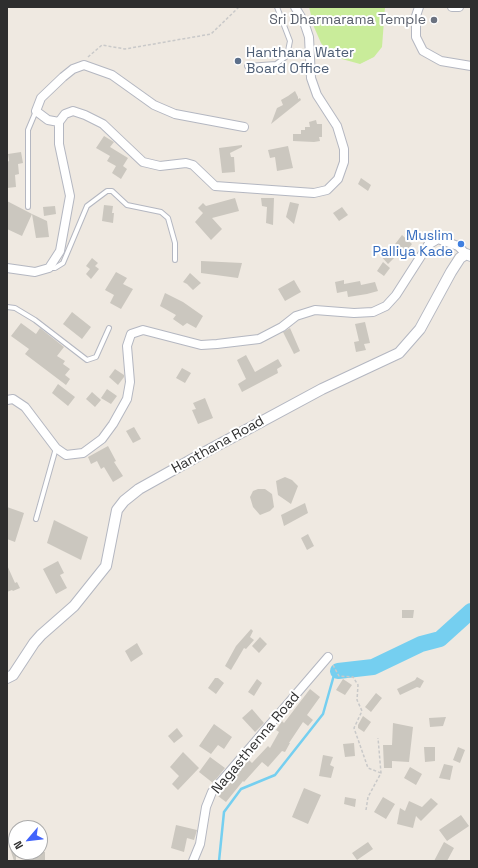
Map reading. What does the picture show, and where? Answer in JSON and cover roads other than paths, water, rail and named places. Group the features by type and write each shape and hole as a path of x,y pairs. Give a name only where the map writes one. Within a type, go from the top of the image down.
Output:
{"street":[{"path":"7,268 35,272 49,268 60,251 70,196 59,144 59,122 65,114 73,111 103,124 143,162 160,166 186,163 193,165 215,186 314,193 327,190 338,179 344,162 344,149 336,126 317,95 311,78 309,37 304,22 295,7"},
{"path":"420,7 416,16 416,37 423,51 441,61 471,66"},
{"path":"452,7 459,7"},
{"path":"59,122 48,120 36,111 41,98 73,68 84,65 112,76 154,105 175,114 244,127"},
{"path":"7,399 13,399 25,407 56,448 66,455 83,453 102,439 113,424 126,399 130,382 127,346 132,334 143,330 201,345 259,339 282,327 296,316 315,310 354,313 373,312 386,306 396,295 428,245 438,239 458,246 469,255"},
{"name":"Hanthana Road","path":"7,678 13,675 41,635 74,606 106,566 117,510 124,501 139,489 322,389 400,353 420,329 460,258 469,255"},
{"name":"Nagasthenna Road","path":"193,861 200,844 206,807 212,792 328,656"}],"lane":[{"path":"247,66 276,64 287,56 290,41 277,7"},
{"path":"28,207 28,130 36,111"},
{"path":"49,268 55,268 63,263 87,206 107,191 112,191 127,205 161,212 168,218 175,243 175,260"},
{"path":"7,307 15,308 35,320 87,360 96,357 109,328"},
{"path":"36,520 56,448"}],"waterway":[{"path":"338,671 373,667 421,644 440,639 471,611"},
{"path":"219,861 224,812 241,789 275,775 323,714 334,675"}],"place":[{"name":"Sri Dharmarama Temple","path":"434,20"},
{"name":"Hanthana Water Board Office","path":"238,61"},
{"name":"Muslim Palliya Kade","path":"461,244"}]}
